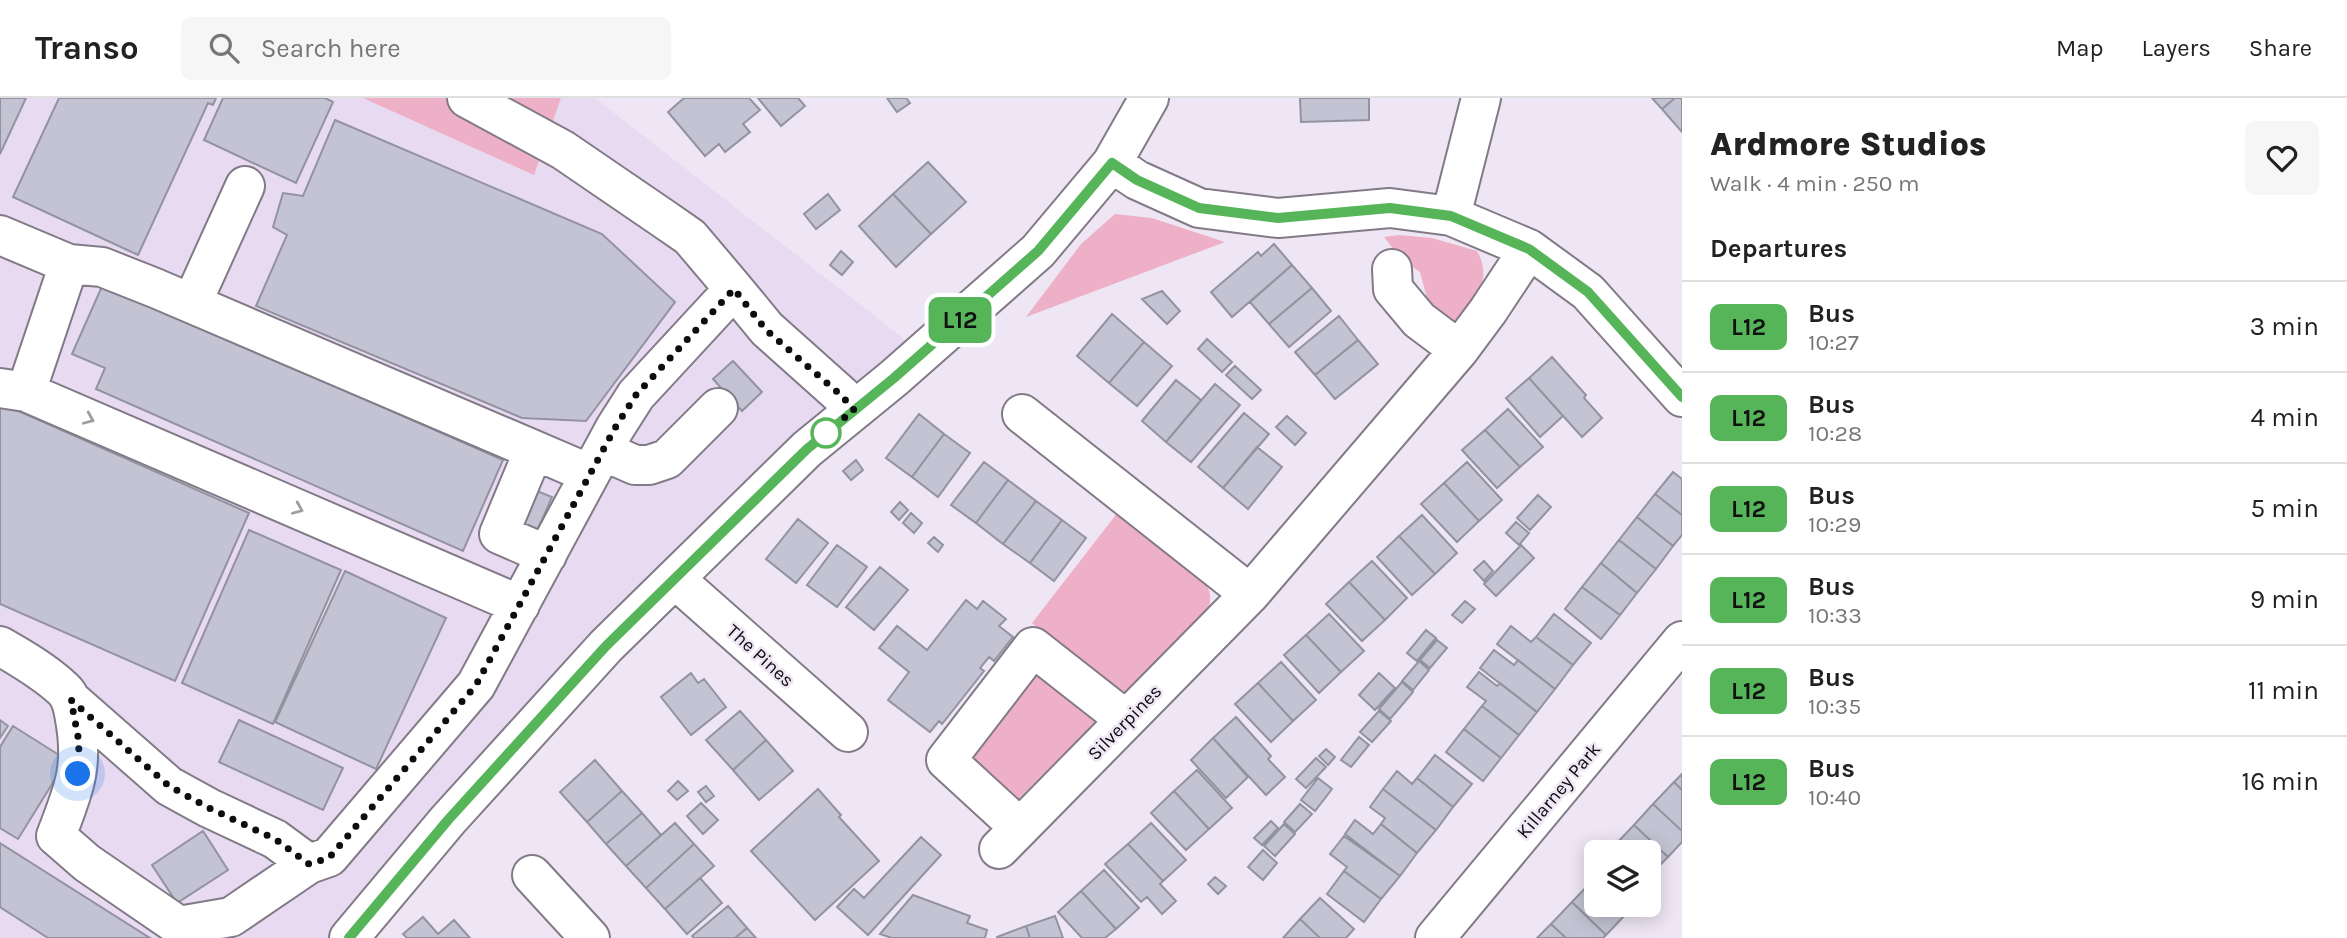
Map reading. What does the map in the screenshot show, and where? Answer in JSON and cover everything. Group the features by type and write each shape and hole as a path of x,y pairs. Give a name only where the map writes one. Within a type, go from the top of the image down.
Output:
{"street":[{"path":"467,98 563,150 690,237 766,330 842,396 854,410"},
{"path":"349,938 448,820 587,666 807,449 894,378 1038,251 1112,163 1149,98"},
{"path":"1451,216 1481,98"},
{"path":"1112,163 1137,180 1199,208 1278,218 1390,208 1451,216 1529,249 1588,292 1682,397"},
{"path":"192,303 245,186"},
{"path":"0,235 69,264 102,267 192,303 534,450 596,463 649,464 667,459 718,408"},
{"name":"Silverpines","path":"1126,720 1033,647 946,760 1009,839 1250,594 1459,350 1529,249"},
{"path":"69,264 13,390 520,605"},
{"path":"1392,269 1393,289 1419,320 1459,350"},
{"path":"71,700 79,742 78,774 56,836 87,863 179,926 231,918 309,864 329,858 476,685 596,463 636,395 734,289"},
{"path":"1022,414 1250,594"},
{"path":"534,450 499,534 547,555"},
{"name":"The Pines","path":"675,579 848,732"},
{"path":"0,646 64,690 71,700 169,786 275,839 309,864"},
{"name":"Killarney Park","path":"1435,938 1680,647"},
{"path":"532,875 590,938"}],"shaded area":[{"path":"0,98 595,98 912,345 658,566 595,629 438,810 336,938 0,938"},
{"path":"363,98 561,98 534,175"},
{"path":"1115,214 1152,218 1225,242 1026,317 1081,244"},
{"path":"1399,235 1432,238 1477,251 1482,261 1483,280 1476,299 1457,323 1444,323 1431,313 1420,272 1400,258 1384,237"},
{"path":"1118,512 1201,578 1209,591 1210,599 1207,614 1121,701 1032,623"},
{"path":"1042,662 1105,713 1015,802 965,764"}],"building":[{"path":"0,98 26,98 0,154"},
{"path":"59,98 216,98 213,105 208,103 138,255 13,197"},
{"path":"223,98 325,98 333,102 296,183 204,140"},
{"path":"684,98 749,98 760,110 743,124 750,132 725,152 719,144 705,156 668,112"},
{"path":"758,98 798,98 805,106 781,126"},
{"path":"887,98 906,98 910,103 897,112"},
{"path":"1300,98 1369,98 1369,120 1301,122"},
{"path":"1652,98 1675,98 1662,109"},
{"path":"1675,98 1682,98 1682,132 1662,109"},
{"path":"335,120 602,234 675,302 586,421 522,418 256,306 287,235 273,227 283,193 303,196"},
{"path":"928,162 966,202 931,234 893,194"},
{"path":"828,194 840,210 816,229 804,214"},
{"path":"893,194 931,234 896,267 859,226"},
{"path":"1274,244 1292,265 1232,317 1211,292 1258,252 1261,256"},
{"path":"841,251 853,262 842,275 830,265"},
{"path":"1292,265 1312,288 1269,324 1250,302"},
{"path":"103,284 503,460 463,551 96,389 105,368 72,354"},
{"path":"1312,288 1331,311 1289,347 1269,324"},
{"path":"1162,291 1180,311 1167,324 1142,299"},
{"path":"1112,314 1144,342 1109,383 1077,356"},
{"path":"1339,316 1358,340 1315,375 1295,352"},
{"path":"1207,339 1232,362 1222,372 1198,349"},
{"path":"1358,340 1378,364 1335,399 1315,375"},
{"path":"1144,342 1172,366 1137,406 1109,383"},
{"path":"1552,357 1586,395 1584,398 1602,418 1582,437 1529,378"},
{"path":"733,361 762,392 742,411 713,379"},
{"path":"1235,366 1261,390 1252,399 1226,375"},
{"path":"1529,378 1563,416 1540,437 1506,398"},
{"path":"1176,380 1201,400 1166,442 1142,421"},
{"path":"1215,384 1240,405 1191,462 1166,442"},
{"path":"0,403 249,513 175,681 0,604"},
{"path":"1508,409 1543,447 1520,467 1485,430"},
{"path":"1244,413 1269,434 1223,488 1198,467"},
{"path":"919,414 944,434 912,477 886,458"},
{"path":"1287,416 1306,433 1295,445 1276,427"},
{"path":"1485,430 1520,467 1497,488 1462,450"},
{"path":"944,434 970,453 938,497 912,477"},
{"path":"1257,447 1282,467 1248,509 1223,488"},
{"path":"856,460 863,470 851,480 843,471"},
{"path":"984,462 1008,480 976,523 951,505"},
{"path":"1467,462 1502,500 1479,521 1444,483"},
{"path":"1673,472 1682,479 1682,515 1655,494"},
{"path":"1008,480 1036,501 1003,544 976,523"},
{"path":"1444,483 1479,521 1457,542 1421,504"},
{"path":"527,487 552,497 537,531 513,521"},
{"path":"1655,494 1682,515 1682,535 1673,546 1637,517"},
{"path":"1538,495 1551,507 1530,530 1517,518"},
{"path":"1036,501 1062,520 1030,563 1003,544"},
{"path":"900,502 908,510 899,520 891,512"},
{"path":"911,513 922,523 914,533 903,523"},
{"path":"1422,515 1457,553 1435,574 1399,536"},
{"path":"1637,517 1673,546 1656,569 1619,540"},
{"path":"798,519 828,543 796,583 766,559"},
{"path":"1062,520 1086,538 1054,581 1030,563"},
{"path":"1516,522 1529,533 1519,545 1506,533"},
{"path":"249,530 341,570 273,724 182,683"},
{"path":"1399,536 1435,574 1412,595 1377,557"},
{"path":"934,537 943,545 938,552 928,543"},
{"path":"1619,540 1656,569 1637,593 1601,563"},
{"path":"837,545 867,567 837,607 807,585"},
{"path":"1521,545 1534,558 1496,596 1484,584"},
{"path":"1372,561 1407,598 1385,620 1349,582"},
{"path":"1484,561 1493,571 1484,581 1474,570"},
{"path":"1601,563 1637,593 1620,615 1582,587"},
{"path":"880,567 908,590 874,630 846,607"},
{"path":"345,571 446,618 376,769 275,722"},
{"path":"1349,582 1385,620 1362,641 1326,604"},
{"path":"1582,587 1620,615 1601,639 1565,609"},
{"path":"966,600 977,609 983,601 1006,619 999,626 1013,637 994,661 989,657 980,668 984,671 942,724 939,721 930,732 888,700 909,672 879,648 897,626 927,650"},
{"path":"1465,601 1475,609 1462,623 1452,615"},
{"path":"1329,614 1364,651 1341,672 1306,635"},
{"path":"1554,614 1591,643 1573,665 1536,637"},
{"path":"1511,626 1531,642 1536,637 1573,665 1555,689 1497,644"},
{"path":"1426,630 1436,638 1417,661 1407,653"},
{"path":"1306,635 1341,672 1319,693 1284,655"},
{"path":"1437,640 1447,648 1430,668 1420,660"},
{"path":"1494,650 1514,665 1518,660 1555,689 1537,712 1480,668"},
{"path":"1419,661 1429,670 1413,690 1402,681"},
{"path":"1281,662 1316,700 1293,721 1258,683"},
{"path":"1479,672 1497,686 1500,683 1537,712 1519,735 1482,706 1486,701 1467,687"},
{"path":"691,673 698,683 704,679 726,707 691,735 661,697"},
{"path":"1379,673 1395,688 1375,710 1359,695"},
{"path":"1402,682 1413,692 1390,719 1379,709"},
{"path":"1258,683 1293,721 1271,742 1235,704"},
{"path":"1482,706 1519,735 1501,758 1464,729"},
{"path":"740,711 766,740 733,770 706,740"},
{"path":"1379,711 1391,721 1372,742 1360,732"},
{"path":"1236,717 1271,756 1268,759 1285,777 1266,795 1213,738"},
{"path":"0,720 8,726 0,738"},
{"path":"239,720 343,768 323,810 219,762"},
{"path":"13,726 67,760 18,839 0,828 0,747"},
{"path":"1464,729 1501,758 1483,781 1446,752"},
{"path":"1359,737 1369,745 1351,767 1341,760"},
{"path":"1213,738 1248,777 1226,798 1191,760"},
{"path":"766,740 793,771 759,800 733,770"},
{"path":"1326,749 1335,757 1328,765 1319,756"},
{"path":"1435,755 1472,784 1453,807 1417,778"},
{"path":"1316,758 1326,767 1306,788 1296,779"},
{"path":"595,760 622,791 587,822 560,792"},
{"path":"1197,770 1232,808 1209,829 1174,791"},
{"path":"1397,771 1412,784 1417,778 1453,807 1436,830 1383,789"},
{"path":"1682,774 1682,790 1674,782"},
{"path":"1318,778 1332,789 1315,811 1301,800"},
{"path":"678,781 688,791 677,800 668,791"},
{"path":"1674,782 1682,790 1682,831 1653,804"},
{"path":"706,786 714,796 706,802 698,792"},
{"path":"818,789 879,861 815,920 751,851"},
{"path":"1383,789 1436,830 1417,853 1381,824 1385,818 1370,807"},
{"path":"622,791 642,813 606,844 587,822"},
{"path":"1174,791 1209,829 1186,850 1151,813"},
{"path":"701,803 718,820 703,834 687,816"},
{"path":"1300,804 1312,814 1295,832 1284,822"},
{"path":"1653,804 1682,831 1682,842 1668,857 1661,850 1661,840 1650,840 1634,825"},
{"path":"642,813 661,835 626,866 606,844"},
{"path":"1355,820 1373,834 1381,824 1417,853 1400,876 1345,834"},
{"path":"1271,821 1278,828 1262,845 1254,838"},
{"path":"675,823 694,844 646,888 626,866"},
{"path":"1151,823 1186,860 1163,881 1128,844"},
{"path":"1284,824 1295,834 1275,856 1264,846"},
{"path":"1634,825 1650,840 1620,840"},
{"path":"203,831 228,870 177,903 152,865"},
{"path":"1344,836 1400,876 1381,899 1344,871 1347,867 1330,854"},
{"path":"921,837 941,855 868,935 837,907 854,889 864,898"},
{"path":"0,843 150,938 48,938 0,907"},
{"path":"694,844 714,866 665,909 646,888"},
{"path":"1128,844 1163,881 1160,884 1176,901 1162,914 1147,897 1141,902 1105,864"},
{"path":"1263,850 1277,863 1263,880 1248,867"},
{"path":"1661,850 1668,857 1661,864"},
{"path":"1104,870 1139,908 1116,929 1081,891"},
{"path":"1344,871 1381,899 1364,922 1327,894"},
{"path":"1215,877 1226,886 1218,894 1208,884"},
{"path":"700,878 722,903 687,934 665,909"},
{"path":"1584,889 1584,914 1572,902"},
{"path":"1081,891 1116,929 1105,938 1082,938 1058,912"},
{"path":"913,895 970,916 967,923 987,930 985,938 892,938 880,934"},
{"path":"1320,898 1354,929 1346,938 1320,938 1300,919"},
{"path":"1572,902 1584,917 1587,917 1606,935 1603,938 1566,938 1551,924"},
{"path":"728,906 747,928 735,938 692,936"},
{"path":"1055,916 1063,938 1030,938 1026,926"},
{"path":"423,917 438,934 454,920 470,938 407,938 403,934"},
{"path":"1587,917 1623,917 1606,935"},
{"path":"1300,919 1320,938 1283,938"},
{"path":"1551,924 1566,938 1537,938"},
{"path":"1026,926 1030,938 997,938 997,937"},
{"path":"747,928 756,938 735,938"}],"bus line":[{"name":"L12","path":"349,938 448,820 606,646 807,449 894,378 1038,251 1112,163 1137,180 1199,208 1278,218 1390,208 1451,216 1529,249 1588,292 1682,397"}],"route":[{"path":"78,774 79,742 71,700 169,786 275,839 309,864 329,858 476,685 615,428 636,395 734,289 766,330 842,396 854,410 822,436 826,433"}]}
